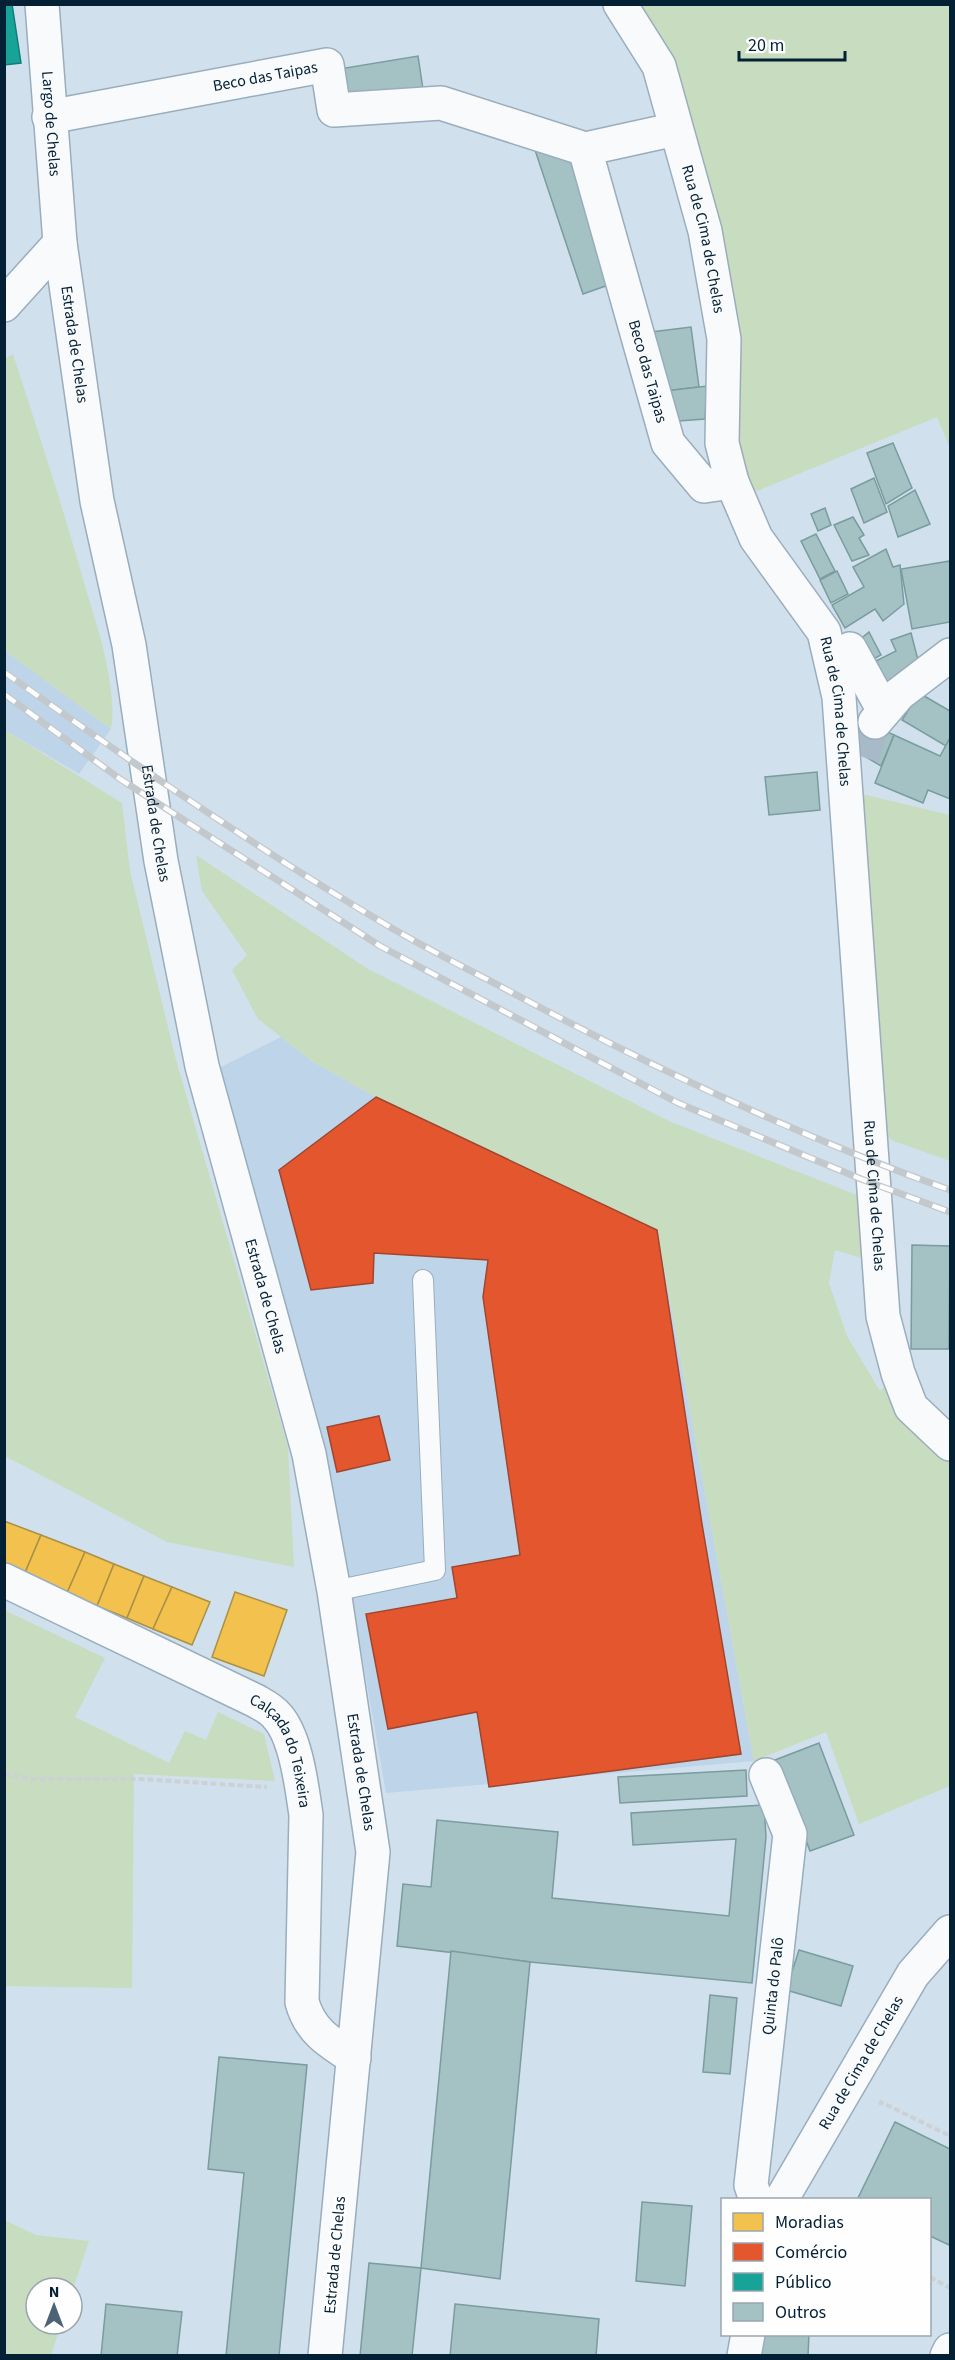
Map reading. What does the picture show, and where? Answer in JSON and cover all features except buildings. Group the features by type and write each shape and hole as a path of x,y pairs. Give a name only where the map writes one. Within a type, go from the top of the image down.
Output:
{"street":[{"name":"Largo de Chelas","path":"42,4 60,243"},
{"name":"Rua de Cima de Chelas","path":"620,4 659,66 705,231 724,339 722,443 732,482 756,538 824,632 854,769 883,1316 898,1373 911,1407 951,1444"},
{"name":"Beco das Taipas","path":"49,117 327,65 334,110 441,103 585,149 668,443 704,486 732,482"},
{"path":"585,149 676,129"},
{"path":"4,304 60,243"},
{"name":"Estrada de Chelas","path":"60,243 97,501 129,645 161,861 202,1065 309,1455 334,1591 373,1852 325,2355"},
{"path":"850,649 879,717 899,694 951,655"},
{"name":"Calçada do Teixeira","path":"4,1580 256,1701 277,1715 289,1736 306,1815 302,2002 306,2017 318,2033 354,2058"},
{"name":"Quinta do Palô","path":"756,2198 751,2185 790,1834 766,1775"},
{"name":"Rua de Cima de Chelas","path":"781,2198 913,1974 951,1932"},
{"path":"744,2355 748,2336"},
{"path":"947,2355 951,2350"}],"lane":[{"path":"334,1591 435,1570 423,1280"}],"path":[{"path":"4,1774 32,1779 140,1779 302,1790"},
{"path":"875,2112 881,2102 951,2136"},
{"path":"931,2278 951,2288"}],"shaded area":[{"path":"5,651 111,729 79,774 5,730"},
{"path":"281,1037 313,1062 376,1097 657,1230 754,1761 386,1793 327,1457 219,1068"}],"green space":[{"path":"620,5 950,5 950,448 937,417 750,494 732,438 705,231"},
{"path":"13,354 100,638 112,695 111,729 5,651 4,359"},
{"path":"5,730 122,803 130,871 176,1060 288,1447 294,1567 167,1542 5,1456"},
{"path":"845,790 950,815 950,1161 894,1141 870,1125"},
{"path":"196,855 368,969 671,1122 862,1197 868,1260 835,1250 829,1283 847,1336 880,1391 898,1373 950,1444 950,1786 859,1824 826,1732 754,1761 657,1230 376,1097 313,1062 258,1019 232,970 247,955 202,891"},
{"path":"4,1610 105,1658 75,1717 169,1763 185,1731 206,1740 218,1712 264,1734 275,1781 134,1774 132,1988 5,1986"},
{"path":"4,2220 36,2235 89,2241 77,2276 24,2276 24,2336 57,2336 51,2355 5,2355"}],"tunnel":[{"path":"863,757 875,722"}],"railway":[{"path":"4,672 243,836 423,946 681,1078 787,1126 950,1190"},
{"path":"4,694 120,779 380,946 678,1103 861,1179 950,1212"}]}
